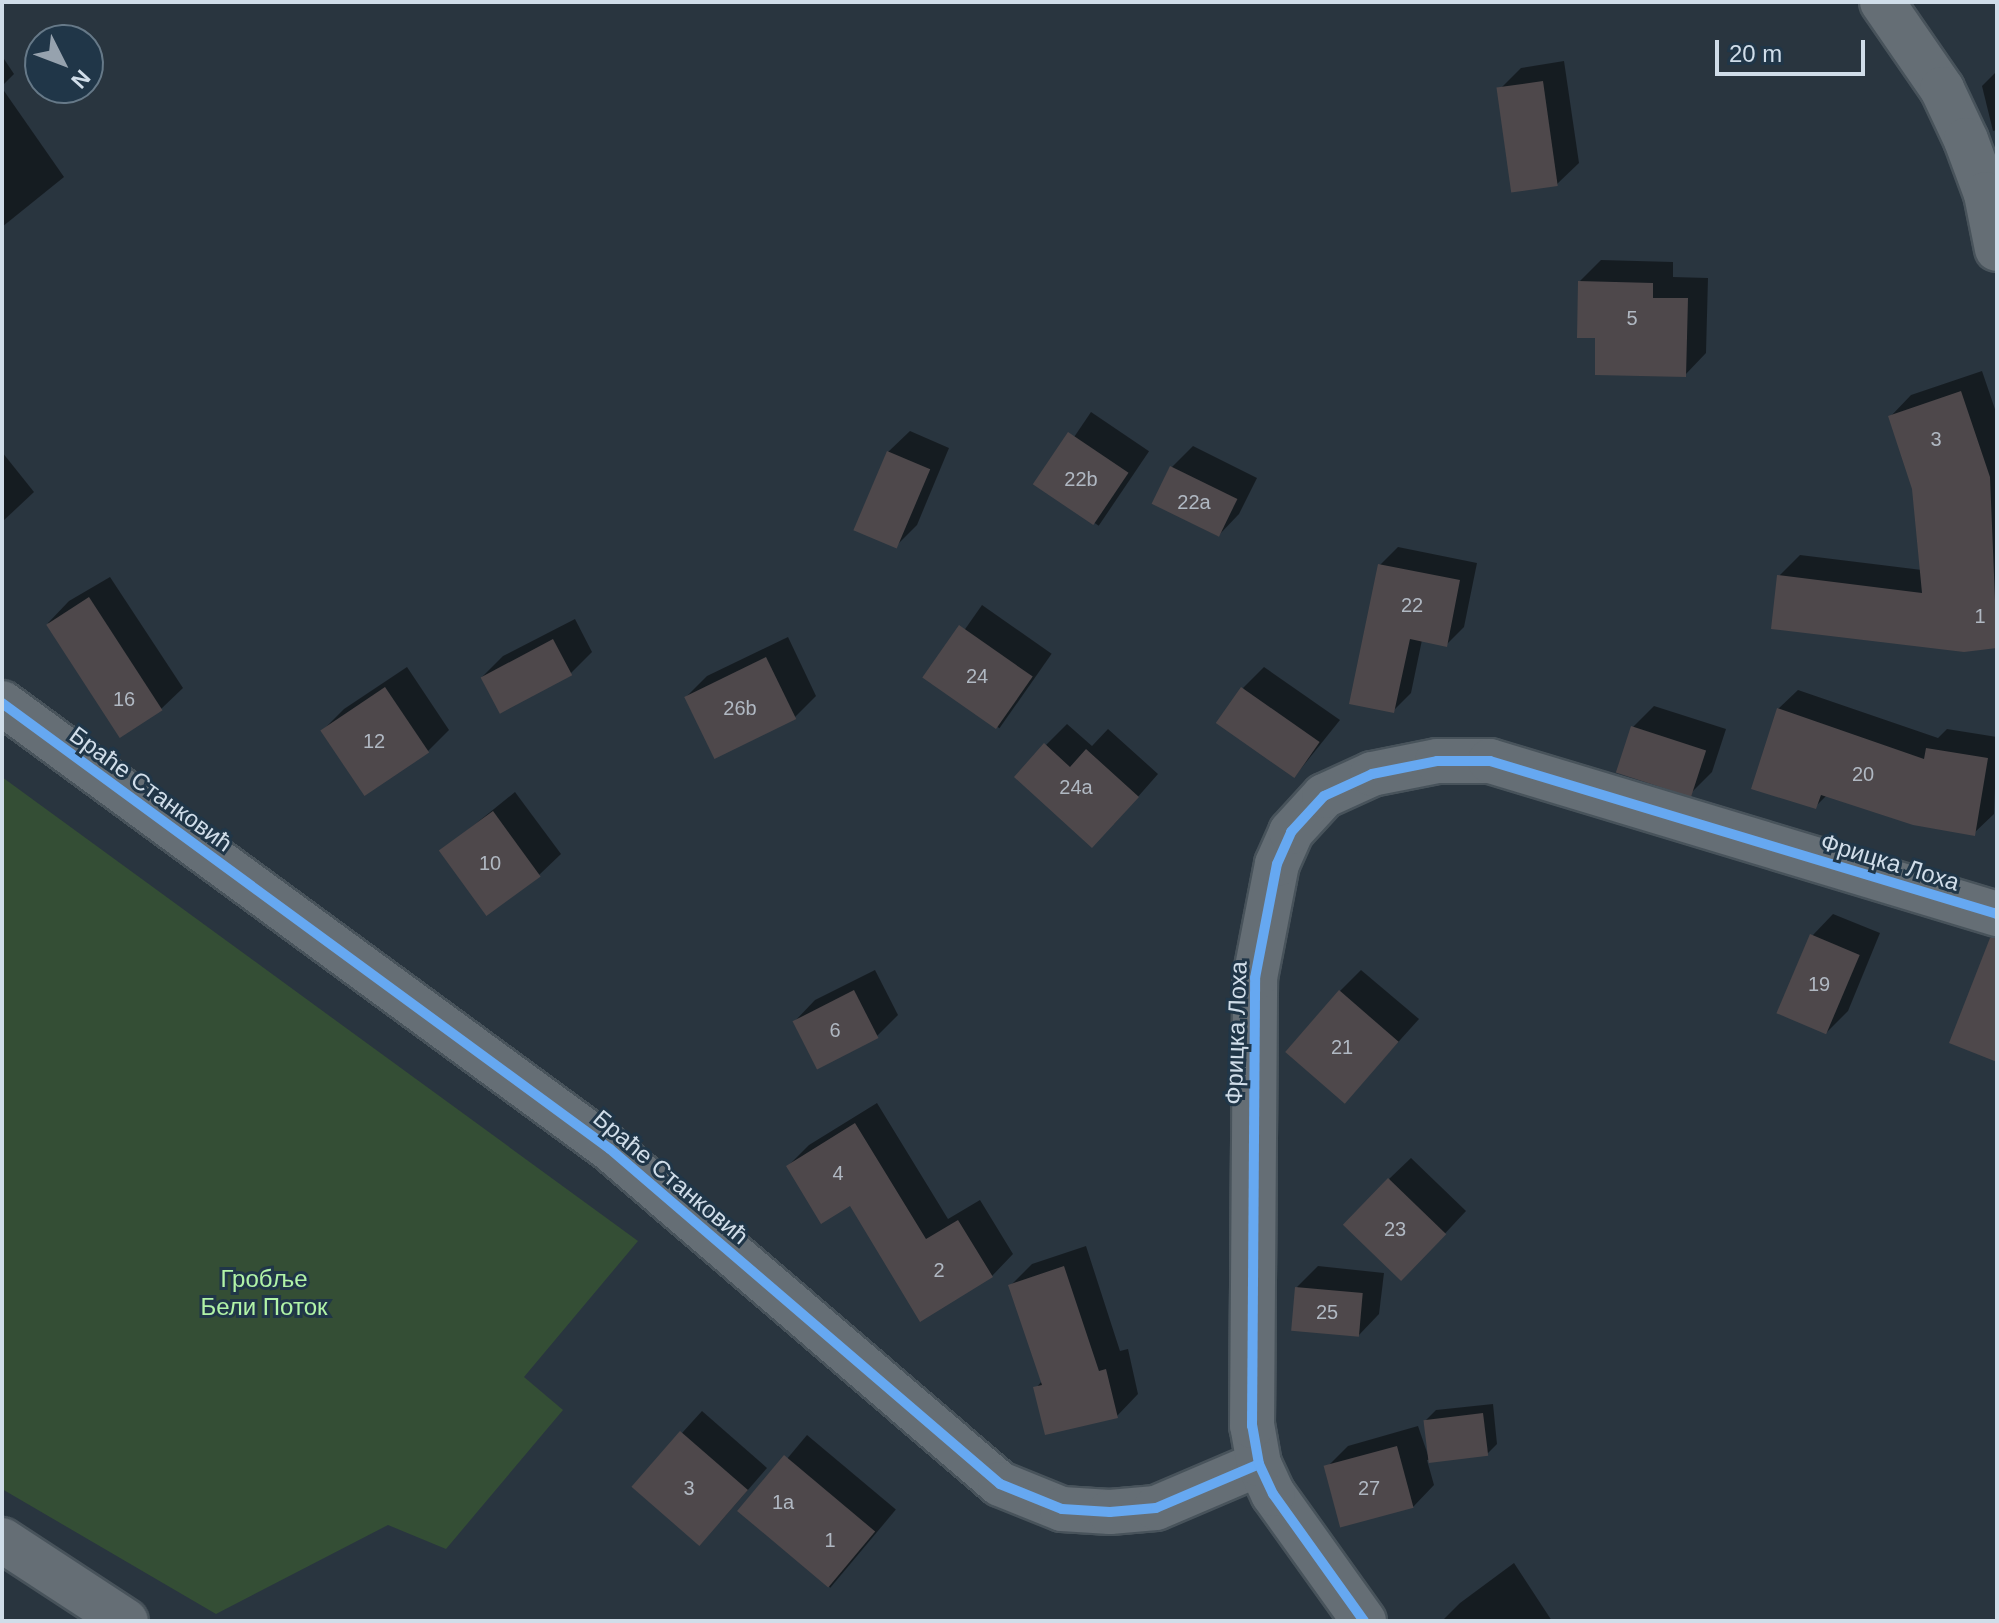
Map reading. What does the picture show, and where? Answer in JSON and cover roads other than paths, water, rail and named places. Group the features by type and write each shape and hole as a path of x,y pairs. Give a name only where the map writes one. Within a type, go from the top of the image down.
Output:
{"street":[{"path":"1882,2 1942,89 1960,127 1986,194 1997,249"},
{"name":"Браће Станковић","path":"2,703 610,1149 1000,1484 1062,1509 1110,1512 1156,1508 1259,1464"},
{"name":"Фрицка Лоха","path":"1364,1621 1273,1494 1259,1464 1250,1350 1255,978 1277,864 1291,832 1324,796 1398,769 1437,761 1490,761 1997,914"},
{"path":"2,1540 126,1621"}],"park label":[{"name":"Гробље Бели Поток","path":"264,1293"}]}
